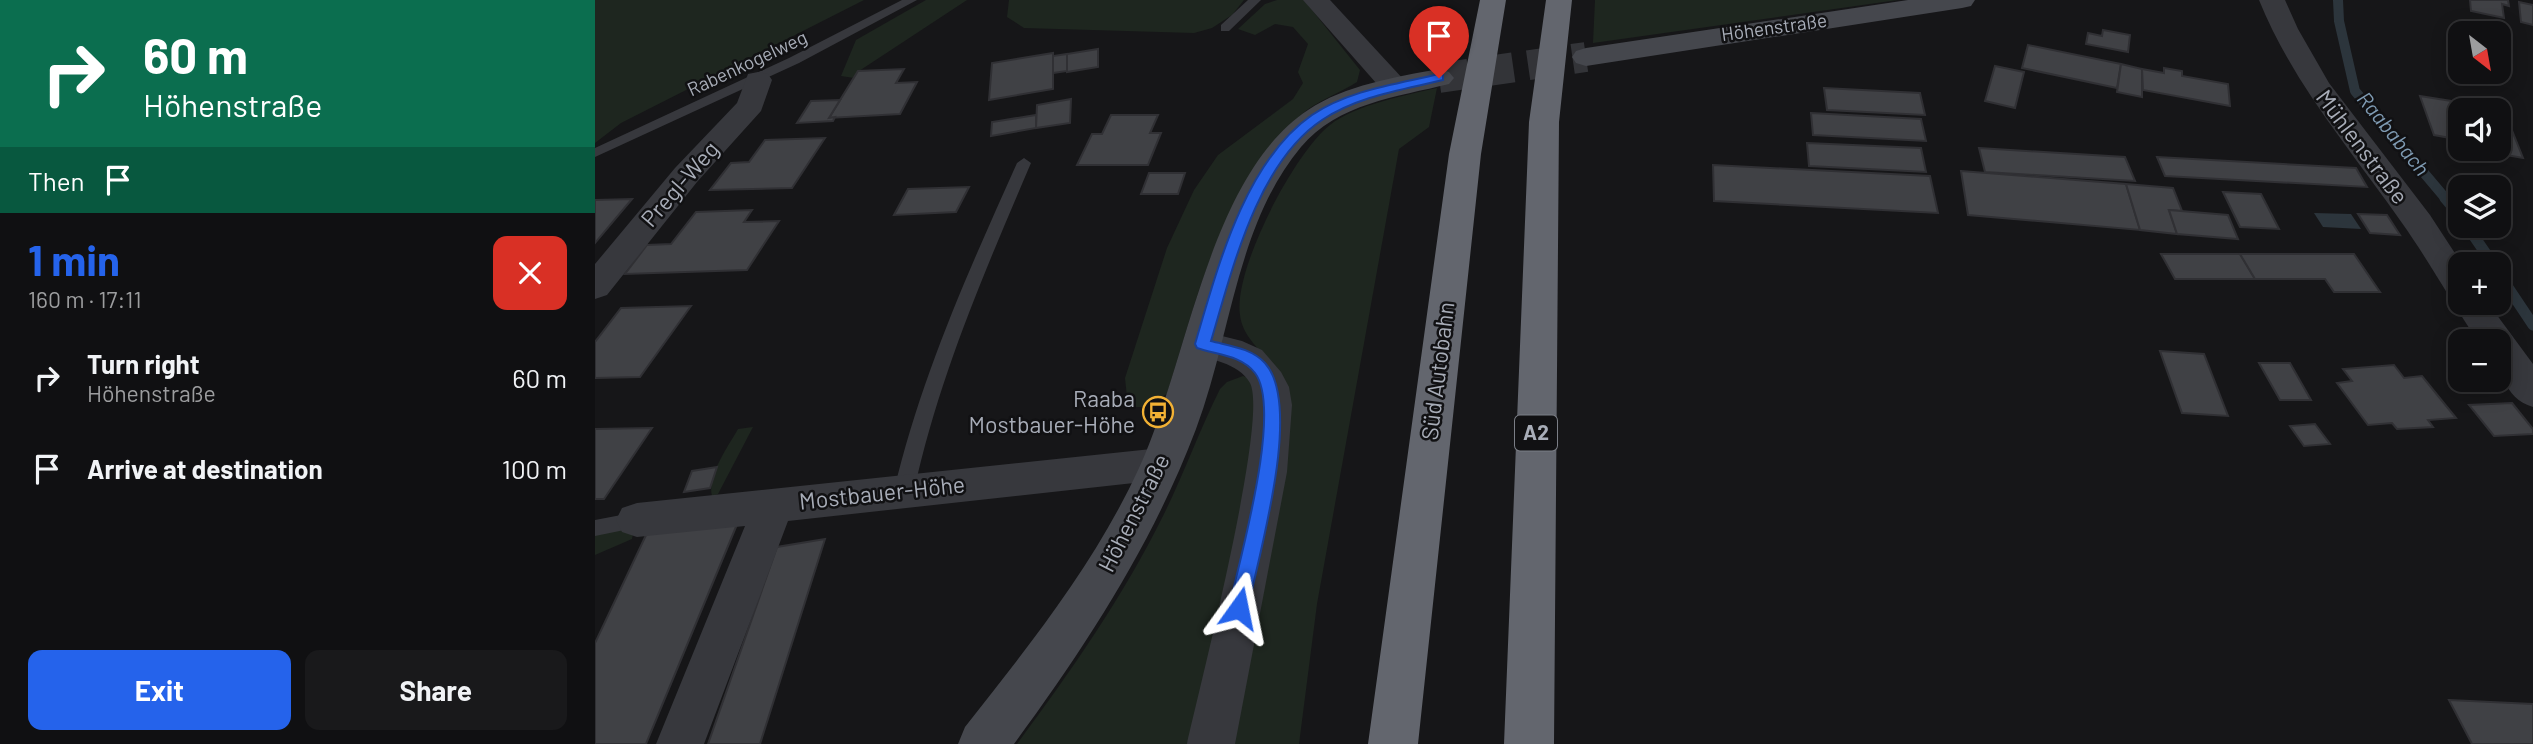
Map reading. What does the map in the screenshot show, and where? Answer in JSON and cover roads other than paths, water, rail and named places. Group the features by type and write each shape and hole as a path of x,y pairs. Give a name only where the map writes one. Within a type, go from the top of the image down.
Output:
{"highway":[{"name":"Süd Autobahn","path":"1393,744 1465,154 1492,4"},
{"name":"A2","path":"1529,744 1544,122 1558,4"}],"street":[{"path":"1316,0 1394,86"},
{"name":"Höhenstraße","path":"1586,57 1962,0"},
{"name":"Mühlenstraße","path":"2272,0 2284,34 2315,84 2414,217 2448,270"},
{"name":"Höhenstraße","path":"983,744 1059,641 1105,572 1161,464 1180,419 1232,244 1263,182 1284,150 1316,118 1358,97 1394,86 1439,78"},
{"name":"Pregl-Weg","path":"595,287 686,174 751,105 758,80"},
{"path":"1202,344 1245,355 1259,366 1268,380 1273,399 1273,429 1267,472 1211,744"},
{"path":"2511,362 2533,393"},
{"name":"Mostbauer-Höhe","path":"680,744 774,505 1161,464"},
{"path":"638,520 774,505"}],"lane":[{"name":"Rabenkogelweg","path":"595,153 758,80 911,0"},
{"path":"1225,28 1255,0"},
{"path":"904,491 923,410 946,345 1024,163"},
{"path":"595,528 638,520"}],"waterway":[{"name":"Raababach","path":"2338,0 2339,21 2355,91 2446,199"},
{"name":"Raababach","path":"2445,198 2448,202"},
{"name":"Raababach","path":"2475,238 2485,252"},
{"name":"Raababach","path":"2511,292 2533,325"}],"tunnel":[{"path":"1439,78 1586,57"}],"place":[{"name":"Raaba Mostbauer-Höhe","path":"1158,412"}]}
